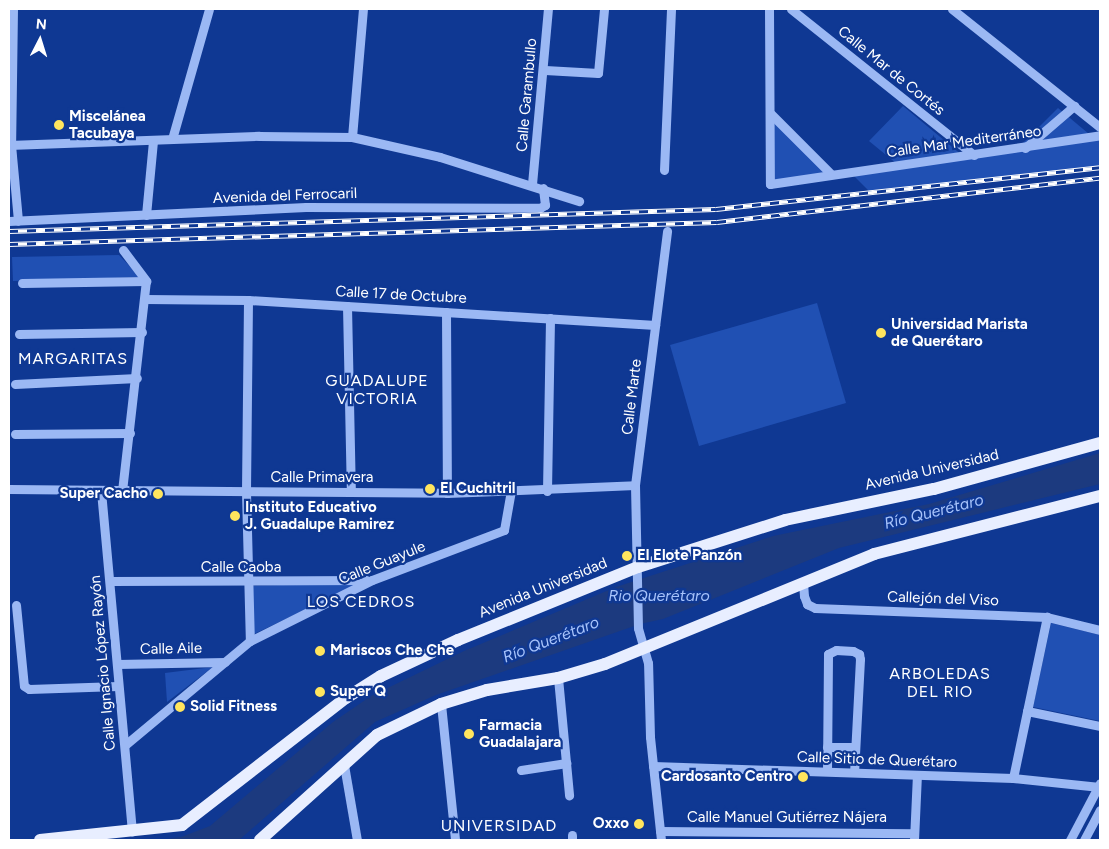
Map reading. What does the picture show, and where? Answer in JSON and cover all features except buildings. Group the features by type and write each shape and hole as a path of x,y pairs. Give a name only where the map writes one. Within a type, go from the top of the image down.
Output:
{"main road":[{"name":"Avenida Universidad","path":"40,840 164,829 193,819 346,698 381,676 458,640 636,573 785,520 934,489 1100,443"},
{"path":"260,840 390,727 441,704 487,690 558,678 646,647 874,554 1100,496"}],"street":[{"path":"13,9 10,145 13,221"},
{"path":"172,139 209,9"},
{"path":"352,137 363,9"},
{"name":"Calle Garambullo","path":"532,184 545,70 548,9"},
{"path":"545,70 592,75 598,72 604,9"},
{"path":"664,170 671,9"},
{"name":"Calle Mar Mediterráneo","path":"769,9 772,114 770,184 1025,148 1100,135"},
{"name":"Calle Mar de Cortés","path":"791,9 974,155"},
{"path":"952,9 962,12 1100,127"},
{"path":"1025,148 1074,106"},
{"path":"772,114 831,174"},
{"path":"10,145 172,139 352,137 440,157 532,184 579,201"},
{"path":"146,215 153,141"},
{"name":"Avenida del Ferrocaril","path":"13,221 306,207 540,208 545,204 543,188"},
{"name":"Calle Marte","path":"636,573 635,484 667,231"},
{"path":"122,491 137,378 146,281 123,250"},
{"path":"22,282 146,281"},
{"name":"Calle 17 de Octubre","path":"145,299 248,300 655,325"},
{"path":"248,300 246,492 250,641"},
{"path":"347,306 351,492"},
{"path":"446,312 447,493"},
{"path":"547,491 550,318"},
{"path":"19,334 142,332"},
{"path":"15,384 137,378"},
{"path":"15,434 130,433"},
{"name":"Calle Primavera","path":"9,489 447,493 547,491 635,484"},
{"name":"Calle Ignacio López Rayón","path":"102,491 132,832"},
{"name":"Calle Guayule","path":"125,745 250,641 372,580 504,530 511,491"},
{"name":"Calle Manuel Gutiérrez Nájera","path":"636,573 638,628 646,647 653,766 660,836 914,836 917,775"},
{"name":"Calle Caoba","path":"110,581 248,583 372,580"},
{"name":"Callejón del Viso","path":"803,582 804,596 815,608 1047,617 1100,630"},
{"path":"16,605 24,686 29,689 118,686"},
{"path":"1013,778 1047,617"},
{"path":"827,771 828,654 836,650 853,651 859,654 860,659 854,772"},
{"name":"Calle Aile","path":"117,664 225,662"},
{"path":"558,678 569,794"},
{"path":"441,704 455,840"},
{"path":"1027,712 1100,726"},
{"path":"827,747 855,747"},
{"path":"521,770 566,763"},
{"path":"344,765 357,840"},
{"name":"Calle Sitio de Querétaro","path":"653,766 1013,778 1100,785"},
{"path":"1070,840 1100,785"},
{"path":"1084,840 1100,810"}],"shaded area":[{"path":"903,106 963,156 1100,135 1100,167 871,193 849,171 897,164 869,141"},
{"path":"1058,108 1089,134 1020,146"},
{"path":"773,116 831,174 772,183"},
{"path":"119,255 140,277 13,281 12,257"},
{"path":"817,303 846,403 699,446 670,345"},
{"path":"364,582 254,634 252,586"},
{"path":"1051,623 1100,635 1100,721 1033,707"},
{"path":"213,667 167,702 165,673"}],"water":[{"name":"Rio Querétaro","path":"1100,453 1100,484 839,548 663,619 640,624 436,695 375,722 239,840 160,840 181,837 210,826 333,722 371,696 464,651 616,587 773,536 929,504"}],"railway":[{"path":"9,231 716,209 1100,167"},
{"path":"9,244 717,222 1100,178"}],"place":[{"name":"Miscelánea Tacubaya","path":"59,125"},
{"name":"Universidad Marista de Querétaro","path":"881,333"},
{"name":"El Cuchitril","path":"430,489"},
{"name":"Super Cacho","path":"158,494"},
{"name":"Instituto Educativo J. Guadalupe Ramirez","path":"235,516"},
{"name":"El Elote Panzón","path":"627,556"},
{"name":"Mariscos Che Che","path":"320,651"},
{"name":"Super Q","path":"320,692"},
{"name":"Solid Fitness","path":"180,707"},
{"name":"Farmacia Guadalajara","path":"469,734"},
{"name":"Cardosanto Centro","path":"803,777"},
{"name":"Oxxo","path":"639,824"}],"district":[{"name":"MARGARITAS","path":"73,359"},
{"name":"GUADALUPE VICTORIA","path":"377,390"},
{"name":"LOS CEDROS","path":"361,602"},
{"name":"ARBOLEDAS DEL RIO","path":"940,683"},
{"name":"UNIVERSIDAD","path":"499,826"}],"water label":[{"name":"Río Querétaro","path":"934,512"},
{"name":"Río Querétaro","path":"551,640"}]}
